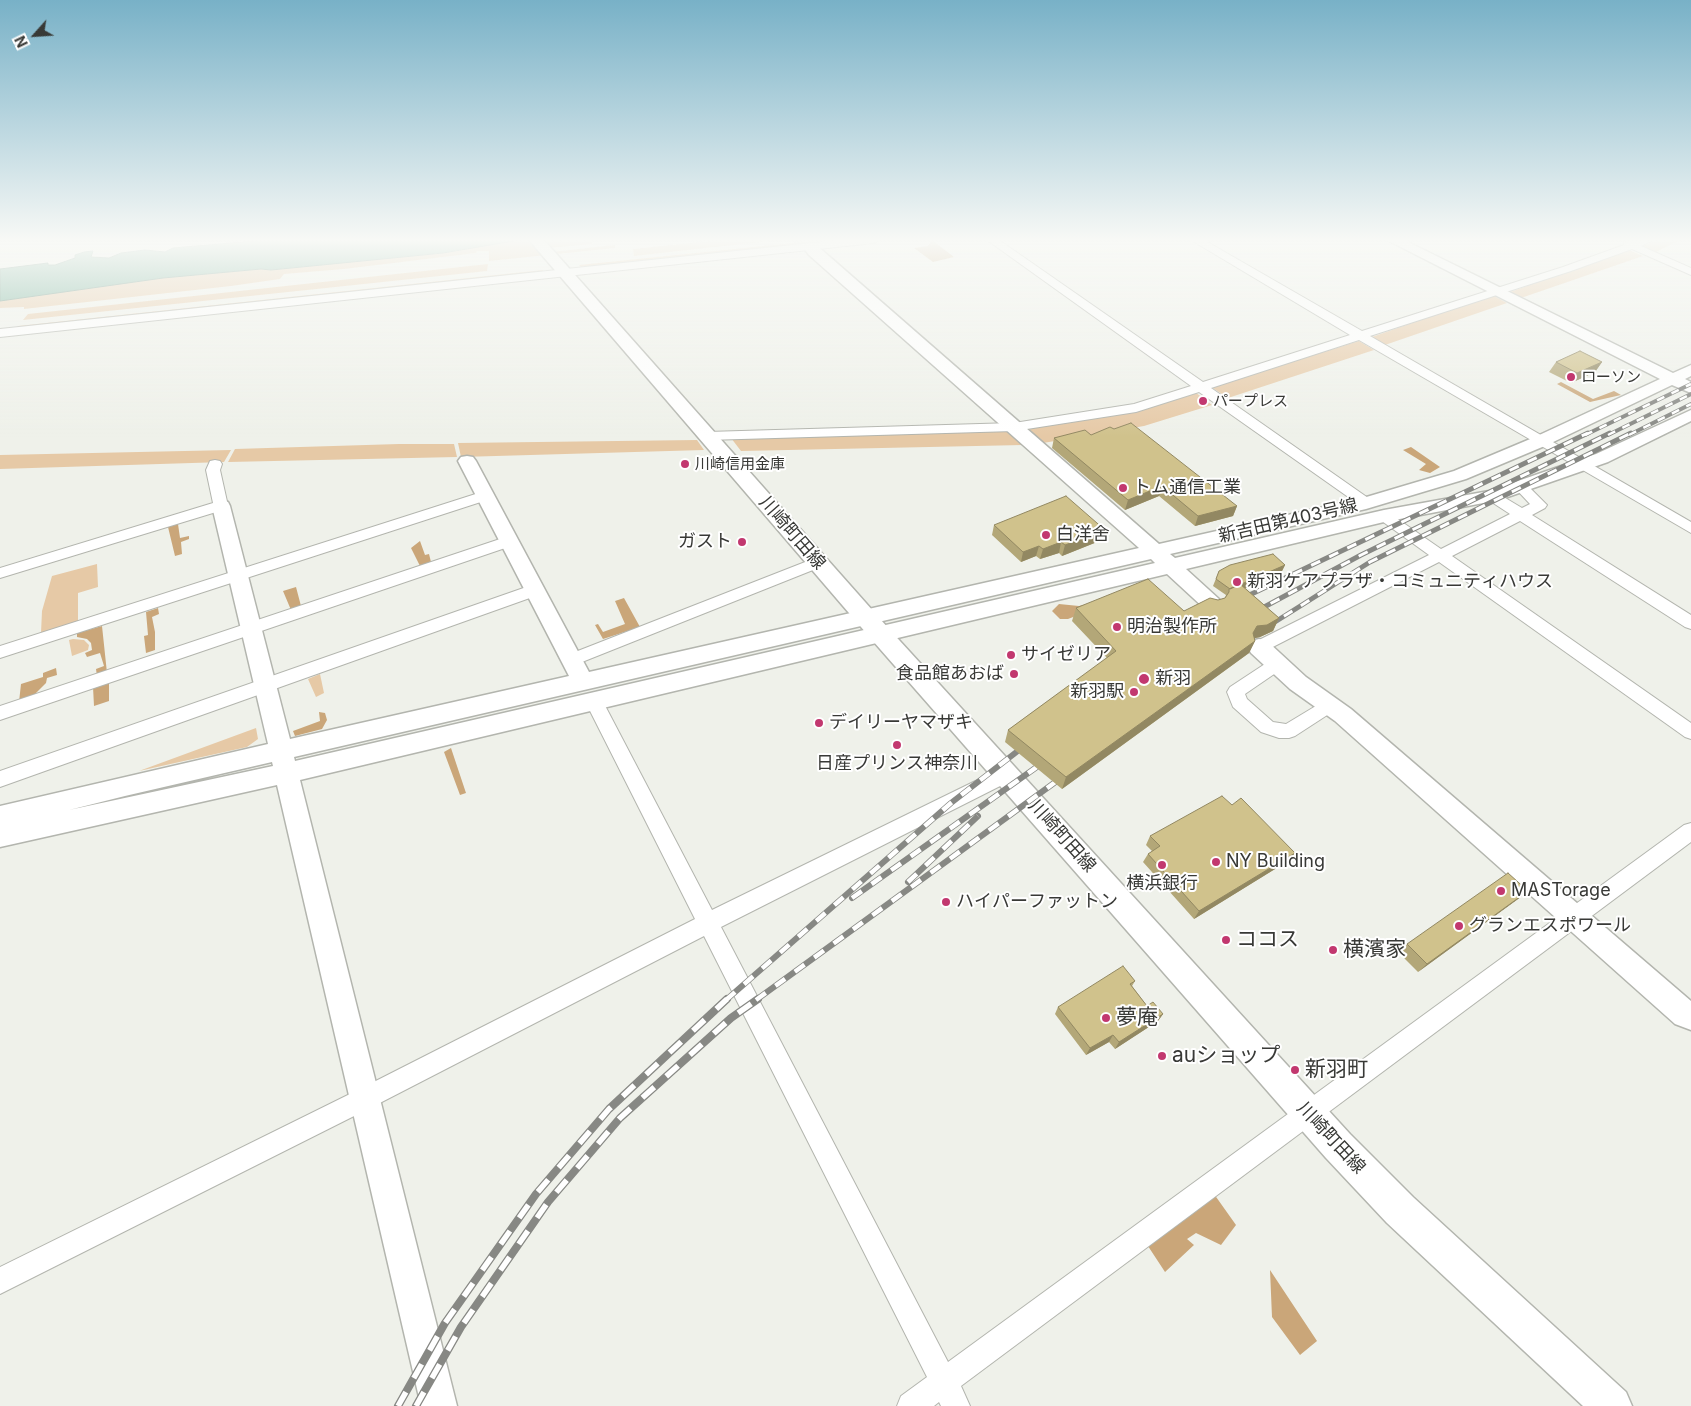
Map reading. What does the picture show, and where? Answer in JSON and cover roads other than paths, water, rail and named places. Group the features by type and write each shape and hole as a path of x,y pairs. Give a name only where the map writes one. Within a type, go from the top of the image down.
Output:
{"main road":[{"name":"川崎町田線","path":"594,306 874,626 1309,1114 1400,1210 1612,1406"}],"street":[{"path":"0,333 240,306"},
{"path":"875,306 1154,550 1212,604"},
{"path":"1085,306 1366,504"},
{"path":"1308,306 1691,528"},
{"path":"708,436 1014,428 1136,408 1454,306"},
{"path":"1524,306 1691,388"},
{"name":"新吉田第403号線","path":"874,626 1154,550 1366,504 1460,475 1541,441 1691,370"},
{"name":"新吉田第403号線","path":"874,626 1171,566 1384,516 1492,496 1602,458 1691,414"},
{"path":"467,461 589,691 950,1394"},
{"path":"215,464 213,470 221,506 366,1098 439,1406"},
{"path":"1521,487 1540,505 1259,647 1298,683 1343,715 1685,1014 1691,1016"},
{"path":"0,652 485,496"},
{"path":"1492,496 1691,623"},
{"path":"0,573 221,506"},
{"path":"1384,516 1691,732"},
{"path":"0,713 509,541"},
{"path":"572,660 818,562"},
{"path":"0,779 535,590"},
{"path":"0,836 284,762 874,626"},
{"path":"1277,664 1236,692 1239,702 1267,727 1279,731 1289,730 1329,705"},
{"path":"0,817 284,762"},
{"path":"0,1280 366,1098 708,923 1007,774"},
{"path":"911,1406 950,1394 1309,1114 1691,831"}],"railway":[{"path":"1585,435 1691,384"},
{"path":"1608,435 1691,394"},
{"path":"1629,435 1691,404"},
{"path":"1239,600 1588,433"},
{"path":"1253,613 1361,555 1610,433"},
{"path":"1267,627 1370,562 1631,433"},
{"path":"726,1000 951,803 1028,743"},
{"path":"852,898 1048,759"},
{"path":"756,1000 1065,775"},
{"path":"908,882 978,816"},
{"path":"398,1406 445,1323 536,1194 609,1109 727,999"},
{"path":"416,1406 461,1327 548,1202 620,1118 731,1018 758,999"}],"place":[{"name":"ローソン","path":"1571,377"},
{"name":"パープレス","path":"1203,401"},
{"name":"川崎信用金庫","path":"685,464"},
{"name":"トム通信工業","path":"1123,488"},
{"name":"白洋舍","path":"1046,535"},
{"name":"ガスト","path":"742,542"},
{"name":"新羽ケアプラザ・コミュニティハウス","path":"1237,582"},
{"name":"明治製作所","path":"1117,627"},
{"name":"サイゼリア","path":"1011,655"},
{"name":"食品館あおば","path":"1014,674"},
{"name":"新羽","path":"1144,679"},
{"name":"新羽駅","path":"1134,692"},
{"name":"デイリーヤマザキ","path":"819,723"},
{"name":"日産プリンス神奈川","path":"897,745"},
{"name":"NY Building","path":"1216,862"},
{"name":"横浜銀行","path":"1162,865"},
{"name":"MASTorage","path":"1501,891"},
{"name":"ハイパーファットン","path":"946,902"},
{"name":"グランエスポワール","path":"1459,926"},
{"name":"ココス","path":"1226,940"},
{"name":"横濱家","path":"1333,950"},
{"name":"夢庵","path":"1106,1018"},
{"name":"auショップ","path":"1162,1056"},
{"name":"新羽町","path":"1295,1070"}]}
